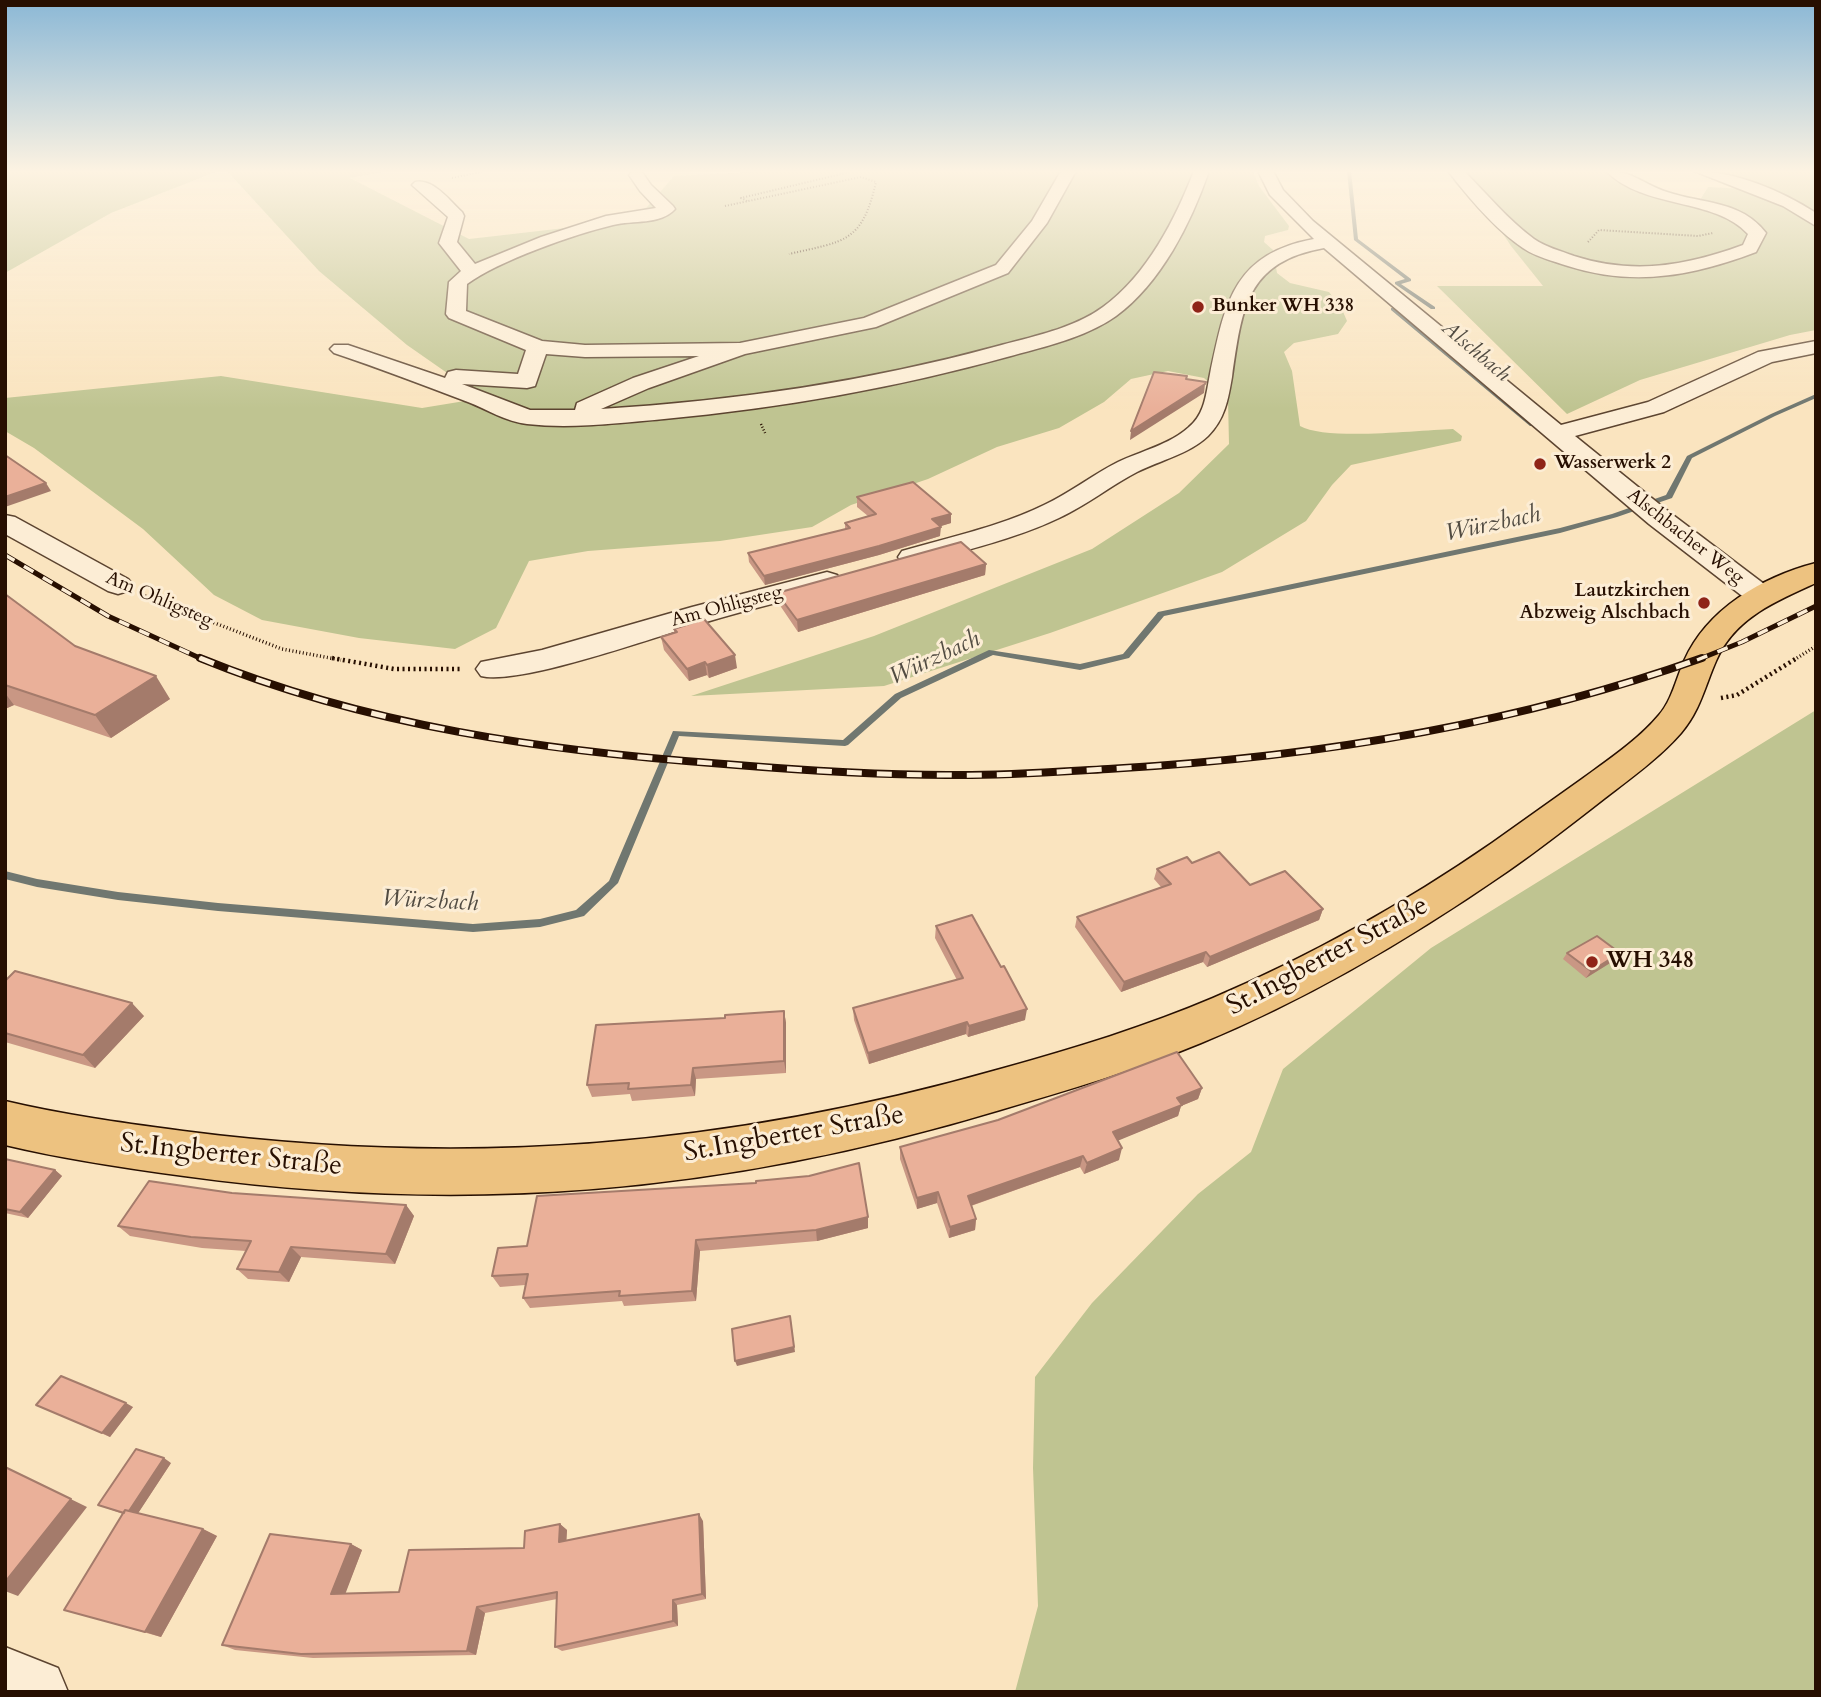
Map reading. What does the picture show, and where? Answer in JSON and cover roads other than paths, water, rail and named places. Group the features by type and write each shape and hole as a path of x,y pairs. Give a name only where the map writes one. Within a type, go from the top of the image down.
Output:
{"main road":[{"path":"1761,596 1816,572"},
{"name":"St.Ingberter Straße","path":"5,1123 115,1144 254,1164 386,1172 506,1172 615,1166 770,1144 950,1106 1187,1029 1287,985 1362,944 1451,890 1524,840 1640,753 1672,722 1686,703 1701,658 1712,637 1739,608 1761,596"}],"street":[{"path":"454,250 472,272"},
{"path":"525,250 472,272 458,282 456,314 538,347 585,351 740,349"},
{"path":"593,416 585,408 641,383 740,349 869,323 1002,269 1017,250"},
{"path":"341,349 527,417 682,411 784,398 959,364 1047,338 1107,313 1126,297 1161,250"},
{"path":"890,564 1052,512 1111,476 1179,444 1203,428 1216,404 1237,306 1246,285 1273,255 1286,250"},
{"name":"Alschbacher Weg","path":"1338,250 1650,510 1761,596"},
{"path":"1543,250 1605,271 1663,274 1713,263 1745,250"},
{"path":"418,375 527,381 538,347"},
{"path":"1557,433 1656,407 1766,357 1816,347"},
{"name":"Am Ohligsteg","path":"5,523 118,585"},
{"name":"Am Ohligsteg","path":"492,669 546,659 703,613 850,575"},
{"path":"5,1681 34,1692"}],"waterway":[{"name":"Alschbach","path":"1370,250 1409,280 1397,283 1433,308"},
{"name":"Alschbach","path":"1393,309 1532,425"},
{"name":"Würzbach","path":"5,875 118,896 473,928 540,923 580,913 613,883 676,733 845,743 898,696 992,652 1080,667 1126,656 1161,614 1597,521 1669,496 1689,457 1816,396"}],"railway":[{"path":"5,555 108,616 204,660"},
{"path":"1702,658 1816,606"},
{"path":"200,658 263,682 327,701 392,718 524,743 657,759 919,775 1047,772 1183,764 1334,747 1483,720 1630,682 1702,658"},
{"path":"1697,660 1702,658"}],"place":[{"name":"Bunker WH 338","path":"1198,307"},
{"name":"Wasserwerk 2","path":"1540,464"},
{"name":"Lautzkirchen Abzweig Alschbach","path":"1704,603"},
{"name":"WH 348","path":"1592,962"}]}
